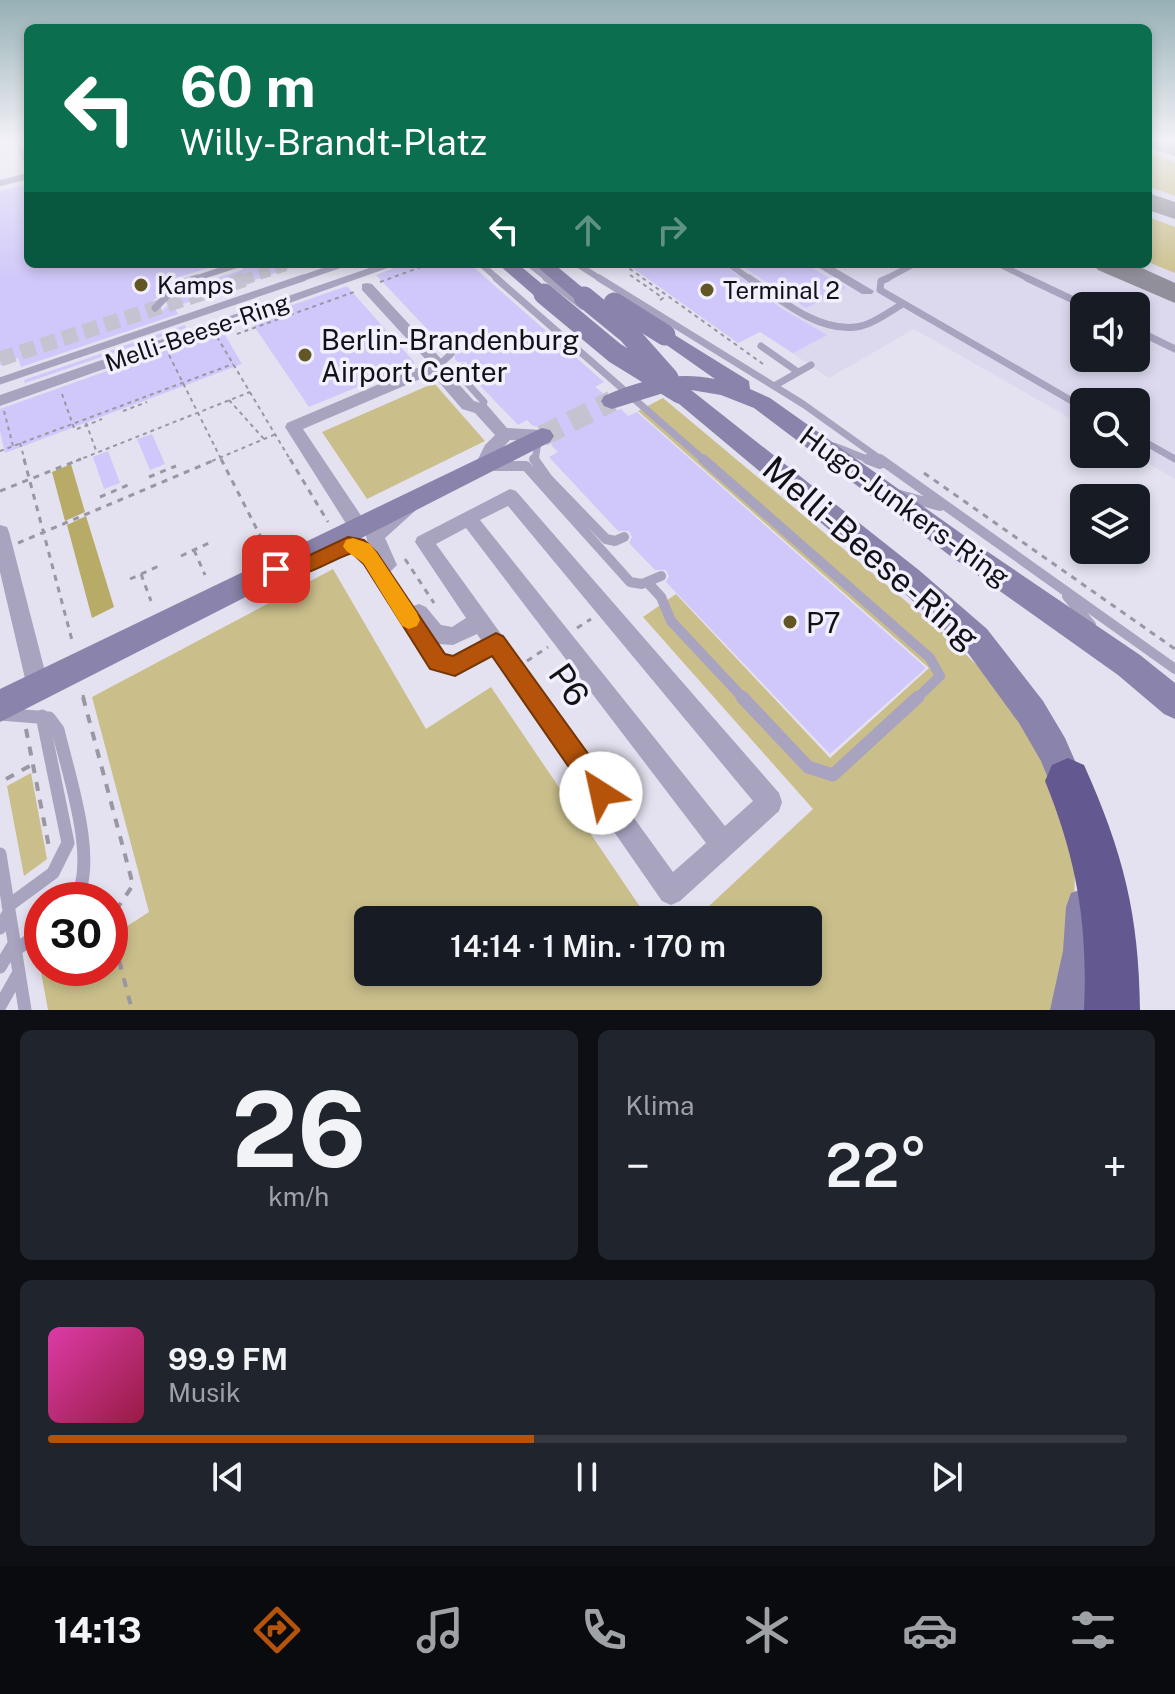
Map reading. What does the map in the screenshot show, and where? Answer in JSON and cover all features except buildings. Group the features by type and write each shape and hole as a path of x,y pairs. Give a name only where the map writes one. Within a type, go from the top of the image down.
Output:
{"highway":[{"path":"1068,781 1092,834 1103,872 1112,930 1112,1010"}],"street":[{"name":"Melli-Beese-Ring","path":"0,401 382,268"},
{"name":"Melli-Beese-Ring","path":"518,268 615,353 680,393 910,580 976,639 1031,712 1068,781 1081,843 1085,892 1083,951 1071,1010"},
{"name":"Melli-Beese-Ring","path":"548,268 628,333 680,393"},
{"path":"562,268 665,335 768,394"},
{"path":"826,268 867,291"},
{"path":"367,287 445,359"},
{"path":"445,359 438,371 468,405 481,409 503,434 542,436"},
{"path":"359,528 293,427 445,359"},
{"name":"Hugo-Junkers-Ring","path":"619,397 661,384 702,382 768,394 811,437 891,481 959,547 1129,665 1175,703"},
{"path":"483,467 491,449 502,440 503,434"},
{"path":"12,716 40,702 272,560 359,528 542,436"},
{"name":"P6","path":"510,496 770,802 671,892 475,614 424,542 510,496"},
{"path":"417,499 379,530 375,536 379,553 430,631 436,635 457,636 475,614"},
{"name":"P6","path":"468,518 723,844"},
{"path":"272,560 311,564 348,545 357,546 370,559 438,662 455,666 496,643"},
{"path":"3,549 40,702"}],"lane":[{"path":"155,308 180,283 227,268"},
{"name":"Melli-Beese-Ring","path":"0,381 331,268"},
{"path":"485,268 619,397 930,658 940,676 844,768 833,775 819,773 808,767 671,621 661,597 648,583"},
{"path":"519,268 603,322 633,354 640,369 619,397"},
{"path":"583,268 891,481 947,508 1175,669"},
{"path":"735,268 808,315 832,326 859,327 901,305"},
{"path":"906,268 881,281 879,285 886,296 1070,400"},
{"path":"1007,268 1070,298"},
{"path":"1150,337 1175,349"},
{"path":"761,346 798,372"},
{"path":"768,394 784,380 811,365"},
{"path":"463,367 457,372 484,402 481,409"},
{"path":"542,436 534,450 535,461 606,539 615,541 624,537"},
{"path":"1150,445 1175,459"},
{"path":"483,467 526,466 625,578 635,583 648,583 661,576"},
{"path":"891,481 947,508"},
{"path":"1058,585 1129,665"},
{"path":"0,714 40,702"},
{"path":"40,702 58,730 86,856 83,882"},
{"path":"0,928 9,909 55,873 65,858 68,843 40,702"},
{"path":"0,854 2,886 9,909 25,1010"},
{"path":"0,967 14,947 24,942"},
{"path":"0,1006 18,973"}],"path":[{"path":"237,334 418,268"},
{"path":"628,268 784,380"},
{"path":"635,273 630,275 663,298 653,303 657,306"},
{"path":"666,302 673,299"},
{"path":"218,340 328,522"},
{"path":"169,353 272,560"},
{"path":"75,427 233,364"},
{"path":"61,391 75,427"},
{"path":"0,491 250,392"},
{"path":"229,400 264,439"},
{"path":"123,411 147,402"},
{"path":"131,408 133,413 137,411"},
{"path":"5,416 13,446"},
{"path":"0,451 102,419"},
{"path":"89,423 88,429 99,453"},
{"path":"3,549 276,434"},
{"path":"20,443 73,647"},
{"path":"149,477 176,466"},
{"path":"910,470 925,473 1175,649"},
{"path":"100,497 128,485"},
{"path":"181,556 209,543"},
{"path":"397,548 446,621 475,614"},
{"path":"194,550 205,575"},
{"path":"130,579 159,566"},
{"path":"141,574 151,601"},
{"path":"83,695 133,885 128,892"},
{"path":"12,716 33,764 50,849"},
{"path":"6,779 33,764"},
{"path":"126,986 132,1010"}],"shaded area":[{"path":"1152,187 1175,187 1175,479 1150,464 1150,388 1070,388 1070,418 914,329 829,378 761,332 712,268 1152,268"},
{"path":"1152,187 1152,187 1175,187 1175,196"},
{"path":"1152,218 1175,227 1175,273 1152,264"},
{"path":"434,383 485,441 367,499 322,432"},
{"path":"663,398 938,628 982,670 1029,732 1058,799 1075,863 1073,967 1060,1010 48,1010 44,986 128,986 128,925 149,912 92,697 333,569 426,729 491,687 640,906 354,906 354,986 822,986 822,906 709,906 813,809 643,617 676,594 830,758 929,668 638,411"},
{"path":"71,464 85,512 65,521 52,472"},
{"path":"86,516 114,607 92,618 67,525"},
{"path":"31,773 47,859 24,876 7,786"}],"taxiway":[{"path":"1152,202 1175,211"},
{"path":"1117,268 1175,294"}],"tunnel":[{"path":"246,279 278,268"},
{"path":"0,359 246,279"},
{"path":"542,436 612,401"}],"slow traffic":[{"path":"353,546 363,550 370,559 409,620"}],"place":[{"name":"Kamps","path":"141,285"},
{"name":"Terminal 2","path":"707,290"},
{"name":"Berlin-Brandenburg Airport Center","path":"305,355"},
{"name":"P7","path":"790,622"}],"route":[{"path":"276,569 311,564 348,545 363,550 438,662 455,666 496,643 601,793"}]}
